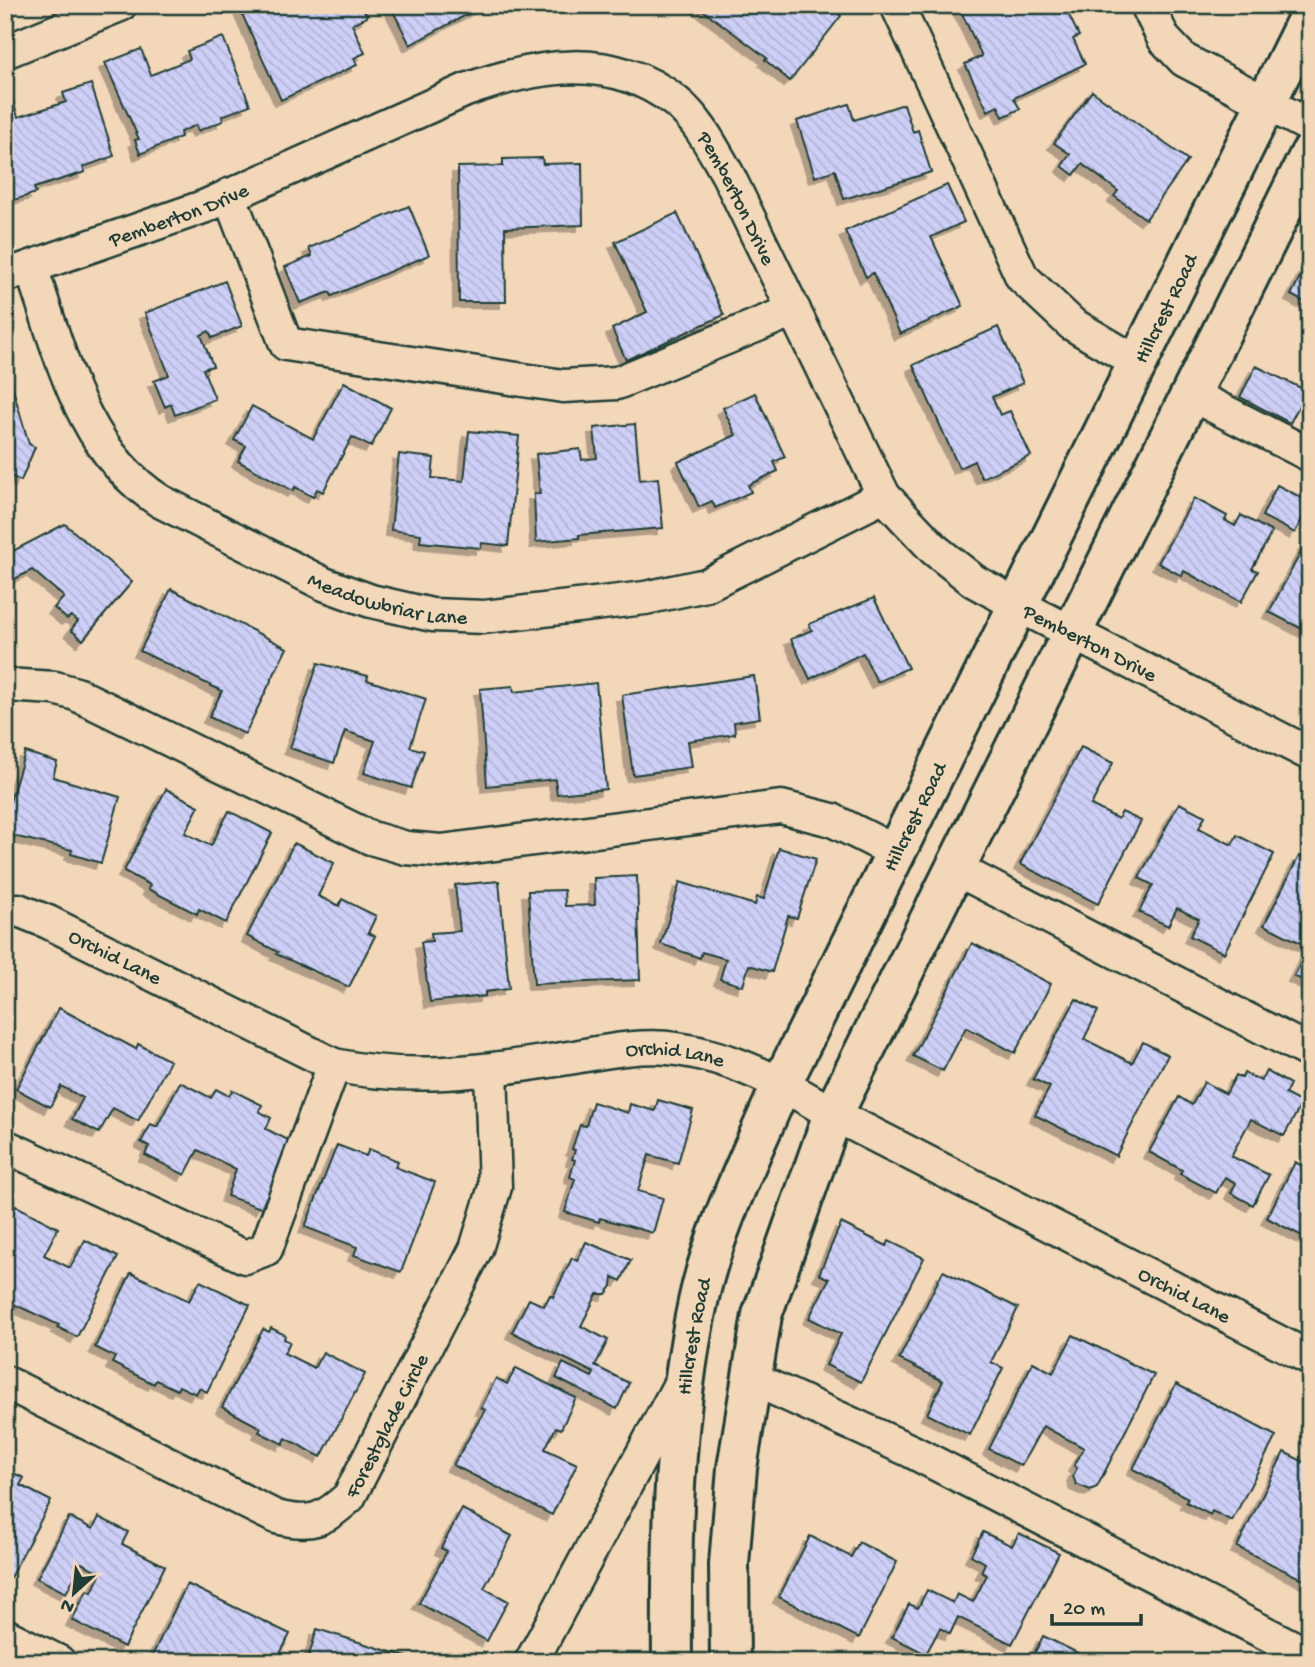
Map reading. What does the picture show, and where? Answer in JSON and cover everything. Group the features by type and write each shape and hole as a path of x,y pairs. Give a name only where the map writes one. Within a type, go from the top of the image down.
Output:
{"main road":[{"name":"Hillcrest Road","path":"672,1662 671,1565 677,1466 688,1369 698,1301 723,1223 782,1083 1310,14"},
{"path":"730,1662 729,1564 737,1468 762,1315 834,1114 1070,632 1310,154"}],"street":[{"path":"5,52 120,5"},
{"path":"897,5 1022,277 1072,324 1138,363"},
{"path":"1147,5 1164,39 1184,60 1310,126"},
{"name":"Pemberton Drive","path":"18,272 229,195 466,90 509,75 574,65 627,75 675,101 693,119 728,175 884,496 935,550 974,581 1018,605 1310,754"},
{"path":"229,195 286,344 563,386 617,383 794,310"},
{"name":"Meadowbriar Lane","path":"18,272 80,406 113,462 136,486 160,501 324,584 371,601 432,615 484,617 556,610 706,585 884,496"},
{"path":"1190,394 1310,455"},
{"path":"5,685 55,688 76,694 371,838 406,848 441,851 781,807 831,820 896,852"},
{"path":"954,868 1310,1052"},
{"name":"Orchid Lane","path":"5,911 18,911 48,922 334,1065 393,1075 491,1070 631,1048 677,1049 731,1062 782,1083 834,1114 1310,1358"},
{"path":"5,1146 245,1257 267,1249 334,1065"},
{"name":"Forestglade Circle","path":"5,1382 276,1517 305,1522 327,1516 349,1497 476,1249 495,1187 491,1070"},
{"path":"531,1662 688,1369"},
{"path":"751,1378 911,1451 1310,1656"},
{"path":"5,1635 59,1662"}],"building":[{"path":"238,5 362,5 367,17 352,24 365,53 354,58 357,65 281,100"},
{"path":"390,5 485,5 410,45"},
{"path":"696,5 828,5 841,16 790,81 765,60 767,58"},
{"path":"958,5 1064,5 1079,36 1073,39 1085,64 1014,98 1020,109 1003,117 998,106 988,111 965,64 982,56"},
{"path":"223,37 250,105 222,116 223,121 198,131 196,125 180,132 181,137 140,154 135,140 139,139 105,63 141,49 151,75 190,59 187,51"},
{"path":"91,84 114,156 83,167 85,172 34,188 36,193 5,203 5,94 10,92 18,117 66,102 63,93"},
{"path":"1092,91 1188,160 1146,219 1114,196 1118,191 1082,164 1074,175 1062,166 1070,154 1054,143"},
{"path":"849,104 854,120 904,104 913,132 918,130 931,172 844,199 835,170 815,177 797,121"},
{"path":"542,158 543,164 582,163 583,225 505,228 506,302 459,302 458,167 503,166 503,159"},
{"path":"947,185 964,222 931,237 963,306 900,334 873,273 866,277 845,231"},
{"path":"409,206 429,255 332,296 330,292 300,303 285,267 312,256 309,248"},
{"path":"677,213 724,315 626,360 612,329 647,312 615,242"},
{"path":"1304,269 1310,272 1310,305 1291,295"},
{"path":"225,281 242,326 212,338 209,331 201,335 213,366 203,369 215,399 175,415 171,404 165,407 154,381 169,375 145,313"},
{"path":"998,327 1023,383 992,397 1000,415 1010,411 1031,456 982,478 974,461 959,468 913,365"},
{"path":"5,362 29,444 35,447 21,481 5,474"},
{"path":"1256,366 1307,391 1290,423 1240,397"},
{"path":"344,382 391,408 371,447 352,437 323,492 317,489 313,497 295,487 293,491 238,461 246,446 234,440 252,406 313,439"},
{"path":"755,393 785,457 774,462 778,471 748,485 751,492 715,508 712,501 699,507 678,462 736,435 723,408"},
{"path":"635,424 640,480 658,478 663,528 579,535 579,538 536,542 534,494 540,494 536,454 580,449 582,460 597,458 594,428"},
{"path":"469,431 519,436 508,546 482,543 481,548 420,542 421,534 391,530 399,454 434,458 432,478 464,481"},
{"path":"1277,485 1310,502 1295,533 1262,516"},
{"path":"1194,498 1227,516 1225,520 1235,526 1241,515 1272,532 1252,569 1258,571 1241,602 1184,571 1182,576 1158,563"},
{"path":"65,524 132,582 83,640 71,630 78,621 71,616 67,619 54,608 64,597 32,570 5,584 5,555"},
{"path":"1310,535 1310,633 1269,612"},
{"path":"171,589 287,648 245,734 209,717 222,691 140,651"},
{"path":"874,598 908,668 877,682 863,653 810,679 791,639 812,630 809,624"},
{"path":"318,663 368,676 367,680 426,699 410,747 424,751 411,788 364,773 375,741 345,731 334,763 290,748"},
{"path":"754,676 760,718 734,722 735,734 688,741 692,767 633,775 622,695"},
{"path":"596,683 606,789 557,794 555,779 487,786 480,689 513,686 514,692"},
{"path":"1081,747 1113,763 1091,805 1118,819 1122,812 1141,821 1098,904 1020,864"},
{"path":"25,752 57,762 53,777 120,797 101,863 71,854 72,850 5,834 5,818"},
{"path":"166,789 199,806 185,833 211,846 229,811 272,833 226,923 199,909 197,914 148,889 150,885 124,871"},
{"path":"1179,803 1205,816 1199,828 1232,845 1237,835 1274,854 1224,953 1190,936 1199,919 1177,908 1168,926 1139,912 1153,885 1139,878"},
{"path":"294,843 334,863 318,896 339,906 342,899 376,916 368,933 375,936 349,987 276,954 278,952 247,936"},
{"path":"779,848 816,859 797,918 788,916 772,972 749,965 743,986 720,979 726,959 702,952 700,958 661,944 680,882 755,905 757,897 764,899"},
{"path":"1299,856 1310,861 1310,984 1294,976 1309,947 1264,925"},
{"path":"637,876 640,980 534,984 528,891 564,890 565,906 595,905 594,878"},
{"path":"499,881 509,989 485,992 485,996 430,1002 421,942 432,941 431,933 460,931 455,885"},
{"path":"972,943 1051,984 1015,1053 966,1027 943,1071 913,1056"},
{"path":"5,985 8,1049 5,1049"},
{"path":"1076,999 1098,1011 1084,1039 1132,1063 1143,1042 1168,1055 1116,1156 1035,1115 1050,1087 1033,1079"},
{"path":"59,1008 136,1049 138,1044 170,1061 138,1121 113,1108 99,1133 72,1119 83,1098 61,1086 50,1107 16,1089"},
{"path":"1266,1071 1290,1084 1285,1094 1302,1103 1284,1136 1251,1119 1231,1156 1269,1175 1253,1205 1231,1193 1236,1183 1225,1177 1216,1193 1180,1174 1182,1170 1149,1152 1179,1097 1192,1105 1204,1082 1226,1094 1236,1075 1242,1078 1244,1073 1261,1081"},
{"path":"180,1082 211,1098 216,1089 229,1096 232,1090 262,1105 259,1111 271,1118 266,1129 294,1143 261,1208 227,1196 236,1169 198,1150 185,1175 145,1155 149,1146 141,1142 151,1124 157,1127"},
{"path":"658,1100 693,1110 678,1163 649,1155 638,1191 663,1198 653,1233 600,1218 599,1222 565,1212 575,1179 570,1177 575,1160 572,1159 575,1150 572,1149 580,1125 586,1126 593,1102 628,1113 630,1104 655,1111"},
{"path":"337,1145 366,1156 369,1149 398,1161 395,1167 435,1182 401,1272 354,1255 357,1247 305,1227"},
{"path":"1295,1162 1310,1170 1310,1240 1267,1218"},
{"path":"16,1206 58,1228 44,1255 70,1268 85,1240 118,1257 77,1337 57,1327 59,1325 5,1300 5,1228"},
{"path":"841,1223 887,1246 889,1241 924,1258 861,1382 826,1365 841,1334 809,1318 829,1279 819,1274"},
{"path":"586,1242 631,1260 621,1281 613,1277 612,1286 606,1294 597,1294 581,1326 608,1340 595,1366 629,1383 617,1409 556,1378 563,1363 592,1377 594,1373 512,1332 529,1299 544,1306 550,1295 553,1297 572,1258 577,1261"},
{"path":"943,1271 1018,1308 991,1362 1003,1368 970,1435 927,1414 943,1381 899,1359"},
{"path":"131,1273 189,1301 200,1281 250,1305 207,1392 199,1388 196,1394 179,1386 177,1390 156,1380 154,1384 112,1363 115,1357 95,1347"},
{"path":"271,1328 285,1335 284,1339 290,1342 284,1353 314,1368 323,1352 365,1374 321,1457 286,1438 283,1444 259,1432 261,1428 222,1407 263,1329 269,1332"},
{"path":"1073,1335 1154,1375 1097,1487 1090,1490 1076,1484 1073,1476 1077,1468 1074,1466 1084,1448 1043,1426 1021,1466 989,1449 1033,1362 1053,1373"},
{"path":"516,1368 576,1398 561,1429 556,1427 545,1449 577,1464 552,1515 453,1465 485,1410 481,1408 496,1378 507,1384"},
{"path":"1176,1384 1276,1436 1232,1521 1212,1511 1210,1515 1186,1502 1188,1498 1133,1469"},
{"path":"1284,1452 1310,1465 1310,1583 1237,1547"},
{"path":"5,1469 24,1478 20,1485 51,1501 5,1587"},
{"path":"462,1509 512,1536 484,1588 508,1601 487,1641 419,1603 447,1551 441,1548"},
{"path":"69,1517 93,1529 99,1517 128,1532 122,1544 165,1566 124,1647 72,1620 87,1590 92,1592 101,1573 82,1563 66,1593 37,1578"},
{"path":"983,1532 1012,1546 1019,1533 1059,1553 1012,1644 958,1617 950,1634 940,1628 926,1654 892,1637 909,1604 918,1608 927,1590 953,1603 957,1594 973,1602 987,1575 981,1572 985,1563 971,1555"},
{"path":"810,1536 851,1557 859,1542 897,1562 859,1638 779,1597"},
{"path":"187,1584 290,1634 276,1662 150,1660"},
{"path":"317,1629 423,1662 307,1662"},
{"path":"1043,1636 1086,1657 1084,1662 1030,1662"}]}
